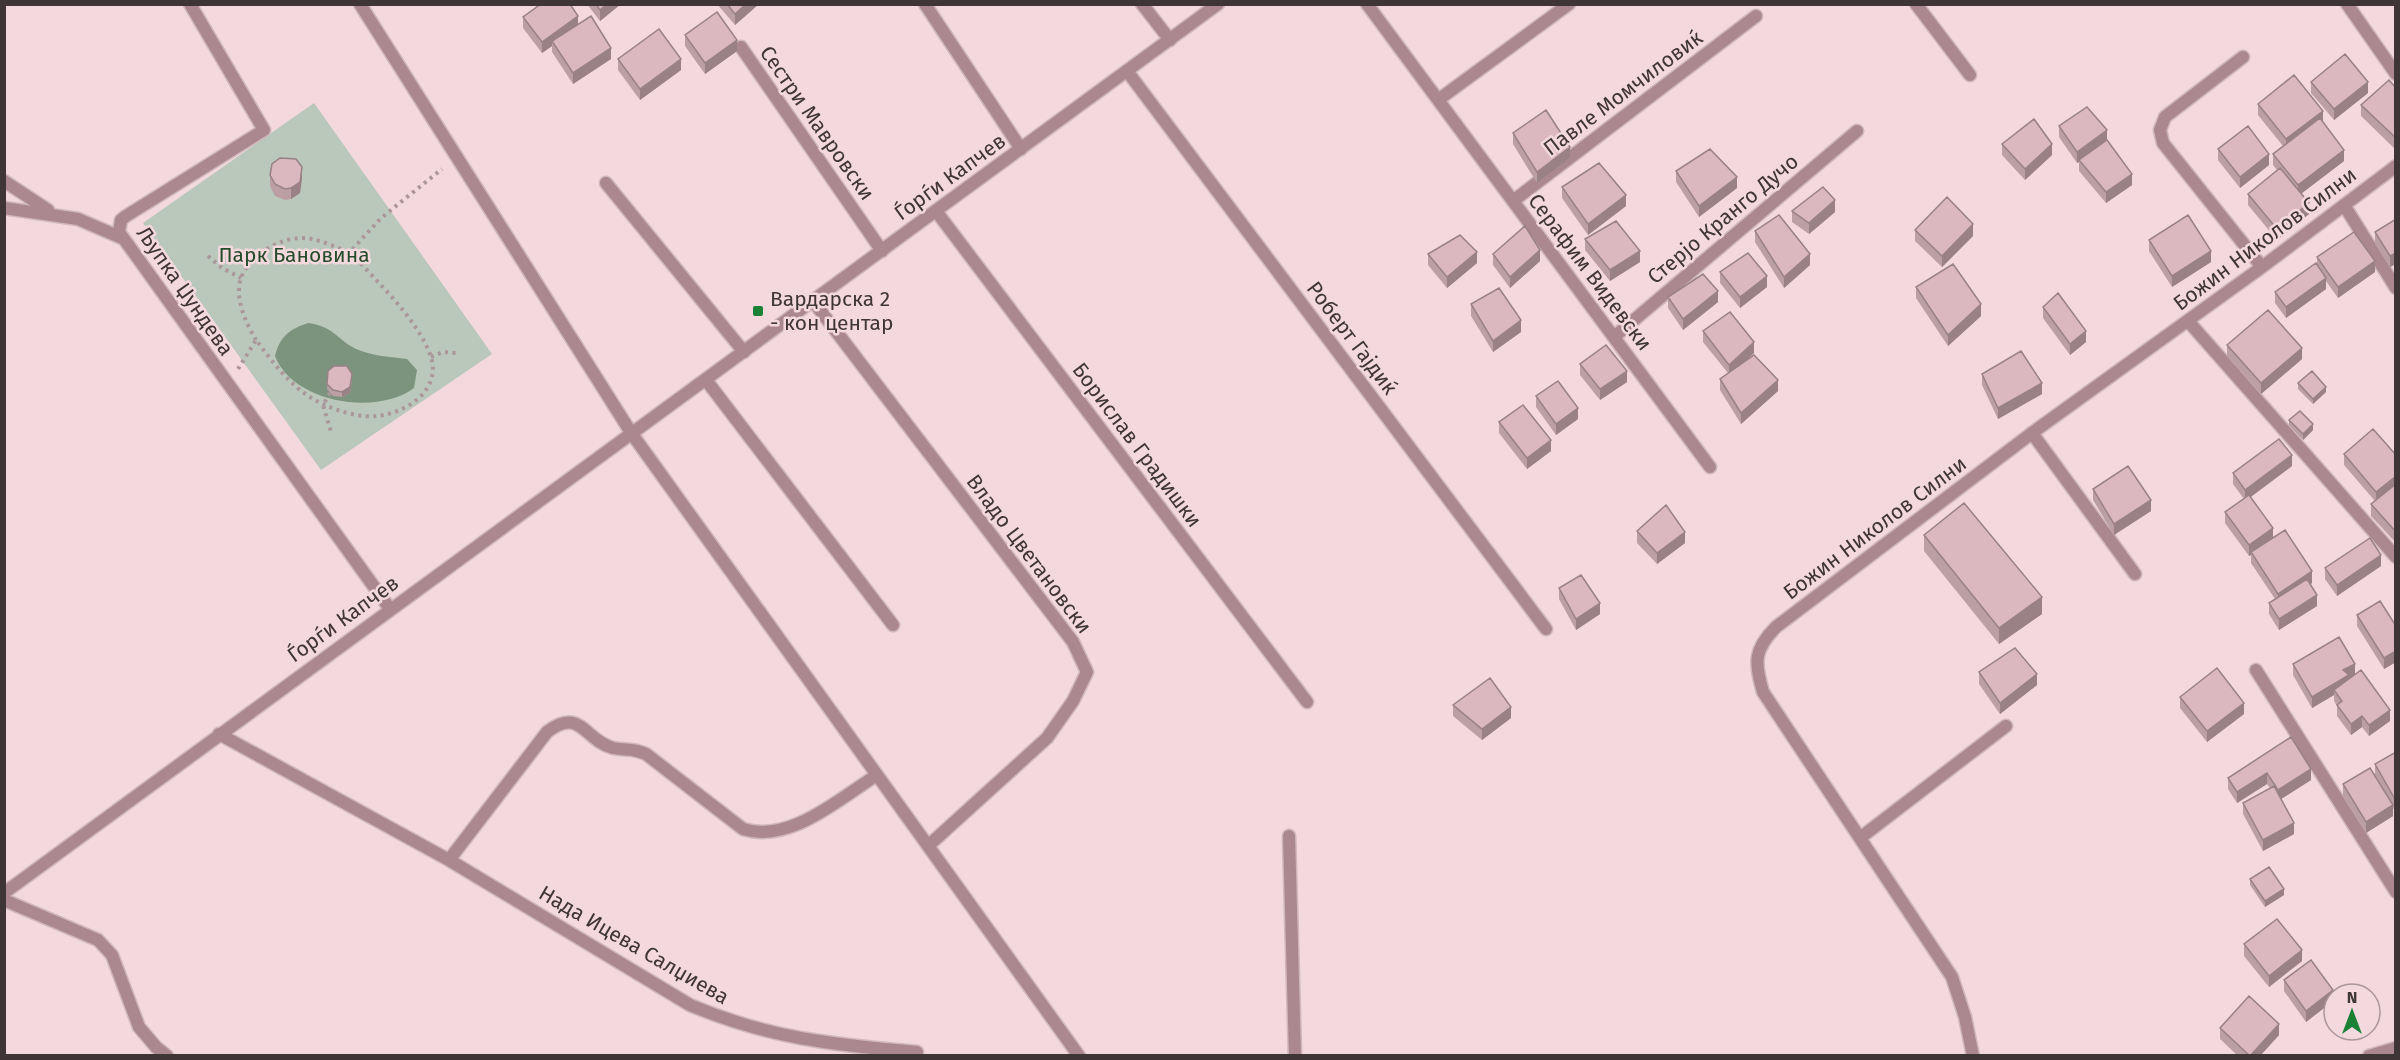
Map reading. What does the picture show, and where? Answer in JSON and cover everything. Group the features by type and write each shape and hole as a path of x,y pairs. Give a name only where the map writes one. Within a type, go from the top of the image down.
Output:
{"street":[{"name":"Љупка Џундева","path":"190,4 264,130 126,216 119,226 122,238 390,609"},
{"path":"360,4 632,434 1079,1056"},
{"path":"925,4 1021,149"},
{"path":"1142,4 1170,40"},
{"name":"Ѓорѓи Капчев","path":"4,893 1218,4"},
{"name":"Серафим Видевски","path":"1367,4 1710,467"},
{"path":"1438,100 1569,4"},
{"path":"1916,4 1970,75"},
{"path":"2347,4 2396,74"},
{"name":"Павле Момчиловиќ","path":"1513,201 1756,16"},
{"name":"Сестри Мавровски","path":"741,47 882,251"},
{"path":"2243,57 2165,117 2160,130 2163,143 2262,267"},
{"name":"Роберт Гајдиќ","path":"1128,70 1546,629"},
{"name":"Стерјо Кранго Дучо","path":"1614,337 1857,131"},
{"name":"Божин Николов Силни","path":"1973,1056 1965,1017 1952,977 1763,692 1757,657 1762,641 1776,627 2032,434 2394,170"},
{"path":"4,181 38,205 60,215"},
{"path":"606,183 744,352"},
{"path":"2344,205 2396,288"},
{"path":"4,208 78,219 122,238"},
{"name":"Борислав Градишки","path":"936,211 1307,702"},
{"name":"Владо Цветановски","path":"813,301 1073,642 1087,672 1072,701 1047,738 928,846"},
{"path":"2188,321 2396,557"},
{"path":"706,380 893,626"},
{"path":"2032,434 2135,574"},
{"path":"2256,670 2396,892"},
{"path":"449,860 548,732 560,722 576,722 602,743 615,748 633,748 646,754 743,829 753,832 784,829 803,822 877,775"},
{"path":"1860,838 2006,726"},
{"name":"Нада Ицева Салџиева","path":"219,734 449,860 690,1005 732,1023 821,1044 917,1052"},
{"path":"1289,836 1295,1056"},
{"path":"4,900 99,940 112,955 139,1027 167,1056"},
{"path":"2368,1056 2396,1048"}],"path":[{"path":"350,252 381,218 457,157"},
{"path":"303,238 350,252 394,300 431,357 434,378 425,393 407,408 377,417 345,413 323,405 284,377 256,340 246,323 240,301 241,278 264,250 280,242 303,238"},
{"path":"208,256 222,268 241,278"},
{"path":"229,386 256,340"},
{"path":"431,357 443,352 457,353"},
{"path":"330,393 323,405 331,432"}],"green space":[{"name":"Парк Бановина","path":"314,103 492,354 321,470 143,223"}],"shaded area":[{"path":"308,323 324,327 356,349 382,356 407,359 417,370 414,388 398,397 359,403 317,394 299,385 285,372 275,356 280,343 287,334"}],"building":[{"path":"541,4 570,4 578,16 542,42 523,17"},
{"path":"596,4 607,4 600,10"},
{"path":"727,4 746,4 735,14"},
{"path":"717,12 737,40 705,63 685,35"},
{"path":"591,16 611,48 573,73 552,41"},
{"path":"659,29 681,59 640,89 618,59"},
{"path":"2345,54 2368,82 2334,109 2311,82"},
{"path":"2294,75 2323,111 2286,139 2258,104"},
{"path":"2389,80 2396,88 2396,138 2361,105"},
{"path":"2087,107 2107,130 2077,152 2059,126"},
{"path":"1546,110 1570,147 1537,172 1513,133"},
{"path":"2320,118 2344,150 2298,185 2273,154"},
{"path":"2034,119 2052,144 2025,169 2002,144"},
{"path":"2248,126 2269,154 2240,177 2218,149"},
{"path":"2107,140 2132,174 2106,192 2079,160"},
{"path":"1710,149 1737,177 1699,206 1676,171"},
{"path":"280,158 296,159 302,167 300,182 291,188 285,189 275,184 270,175 272,164"},
{"path":"1599,163 1626,195 1588,224 1562,187"},
{"path":"2280,168 2309,203 2277,229 2248,194"},
{"path":"1823,187 1835,200 1809,223 1792,211"},
{"path":"1947,197 1973,224 1942,256 1915,230"},
{"path":"1779,215 1810,254 1784,277 1755,231"},
{"path":"2188,215 2211,251 2172,276 2149,240"},
{"path":"2396,219 2396,253 2390,256 2375,232"},
{"path":"1616,221 1640,251 1610,270 1585,239"},
{"path":"1525,226 1540,250 1510,277 1493,254"},
{"path":"2354,232 2375,261 2338,287 2317,257"},
{"path":"1460,235 1477,252 1447,277 1428,254"},
{"path":"1748,253 1767,276 1740,297 1720,272"},
{"path":"2316,263 2326,278 2286,307 2275,292"},
{"path":"1953,264 1981,304 1948,335 1916,287"},
{"path":"1703,274 1718,291 1683,319 1668,297"},
{"path":"1499,288 1521,320 1493,341 1471,304"},
{"path":"2058,293 2086,331 2070,344 2043,307"},
{"path":"2268,310 2302,348 2261,383 2227,345"},
{"path":"1730,312 1754,342 1729,365 1703,331"},
{"path":"1606,345 1627,371 1600,389 1580,364"},
{"path":"2021,351 2042,383 1998,408 1982,374"},
{"path":"1754,355 1778,380 1741,413 1720,379"},
{"path":"334,366 347,366 352,374 350,387 342,392 333,390 327,384 328,371"},
{"path":"2312,371 2326,387 2313,399 2298,383"},
{"path":"1558,381 1578,408 1556,424 1536,396"},
{"path":"1523,405 1551,440 1527,458 1499,422"},
{"path":"2300,411 2313,424 2303,434 2289,420"},
{"path":"2373,429 2396,455 2396,476 2376,492 2344,454"},
{"path":"2279,439 2292,455 2245,490 2233,473"},
{"path":"2128,466 2151,500 2114,524 2093,489"},
{"path":"2396,484 2396,532 2371,504"},
{"path":"2249,495 2273,528 2249,545 2225,512"},
{"path":"1964,503 2042,597 1999,628 1924,535"},
{"path":"1666,505 1685,532 1657,553 1637,531"},
{"path":"2285,530 2312,571 2278,594 2251,552"},
{"path":"2370,538 2381,555 2337,585 2325,568"},
{"path":"1581,575 1600,603 1576,619 1559,588"},
{"path":"2307,579 2317,595 2279,619 2269,603"},
{"path":"2380,601 2396,626 2396,651 2384,658 2357,615"},
{"path":"2339,637 2355,664 2343,670 2349,675 2312,697 2293,664"},
{"path":"2015,648 2037,674 2000,703 1979,672"},
{"path":"2217,668 2244,703 2207,731 2180,697"},
{"path":"2361,670 2390,710 2369,725 2362,716 2351,724 2337,705 2342,701 2334,690"},
{"path":"1490,678 1511,707 1482,729 1453,705"},
{"path":"2291,737 2311,769 2278,790 2267,773 2237,792 2228,778"},
{"path":"2396,752 2396,801 2375,764"},
{"path":"2370,768 2393,805 2366,822 2343,784"},
{"path":"2274,786 2294,823 2263,840 2243,803"},
{"path":"2269,867 2284,889 2265,901 2250,879"},
{"path":"2277,919 2302,950 2269,976 2244,944"},
{"path":"2311,960 2327,982 2322,982 2322,999 2306,1011 2284,980"},
{"path":"2249,996 2279,1024 2250,1056 2220,1028"}],"place":[{"name":"Вардарска 2 - кон центар","path":"758,311"}]}
